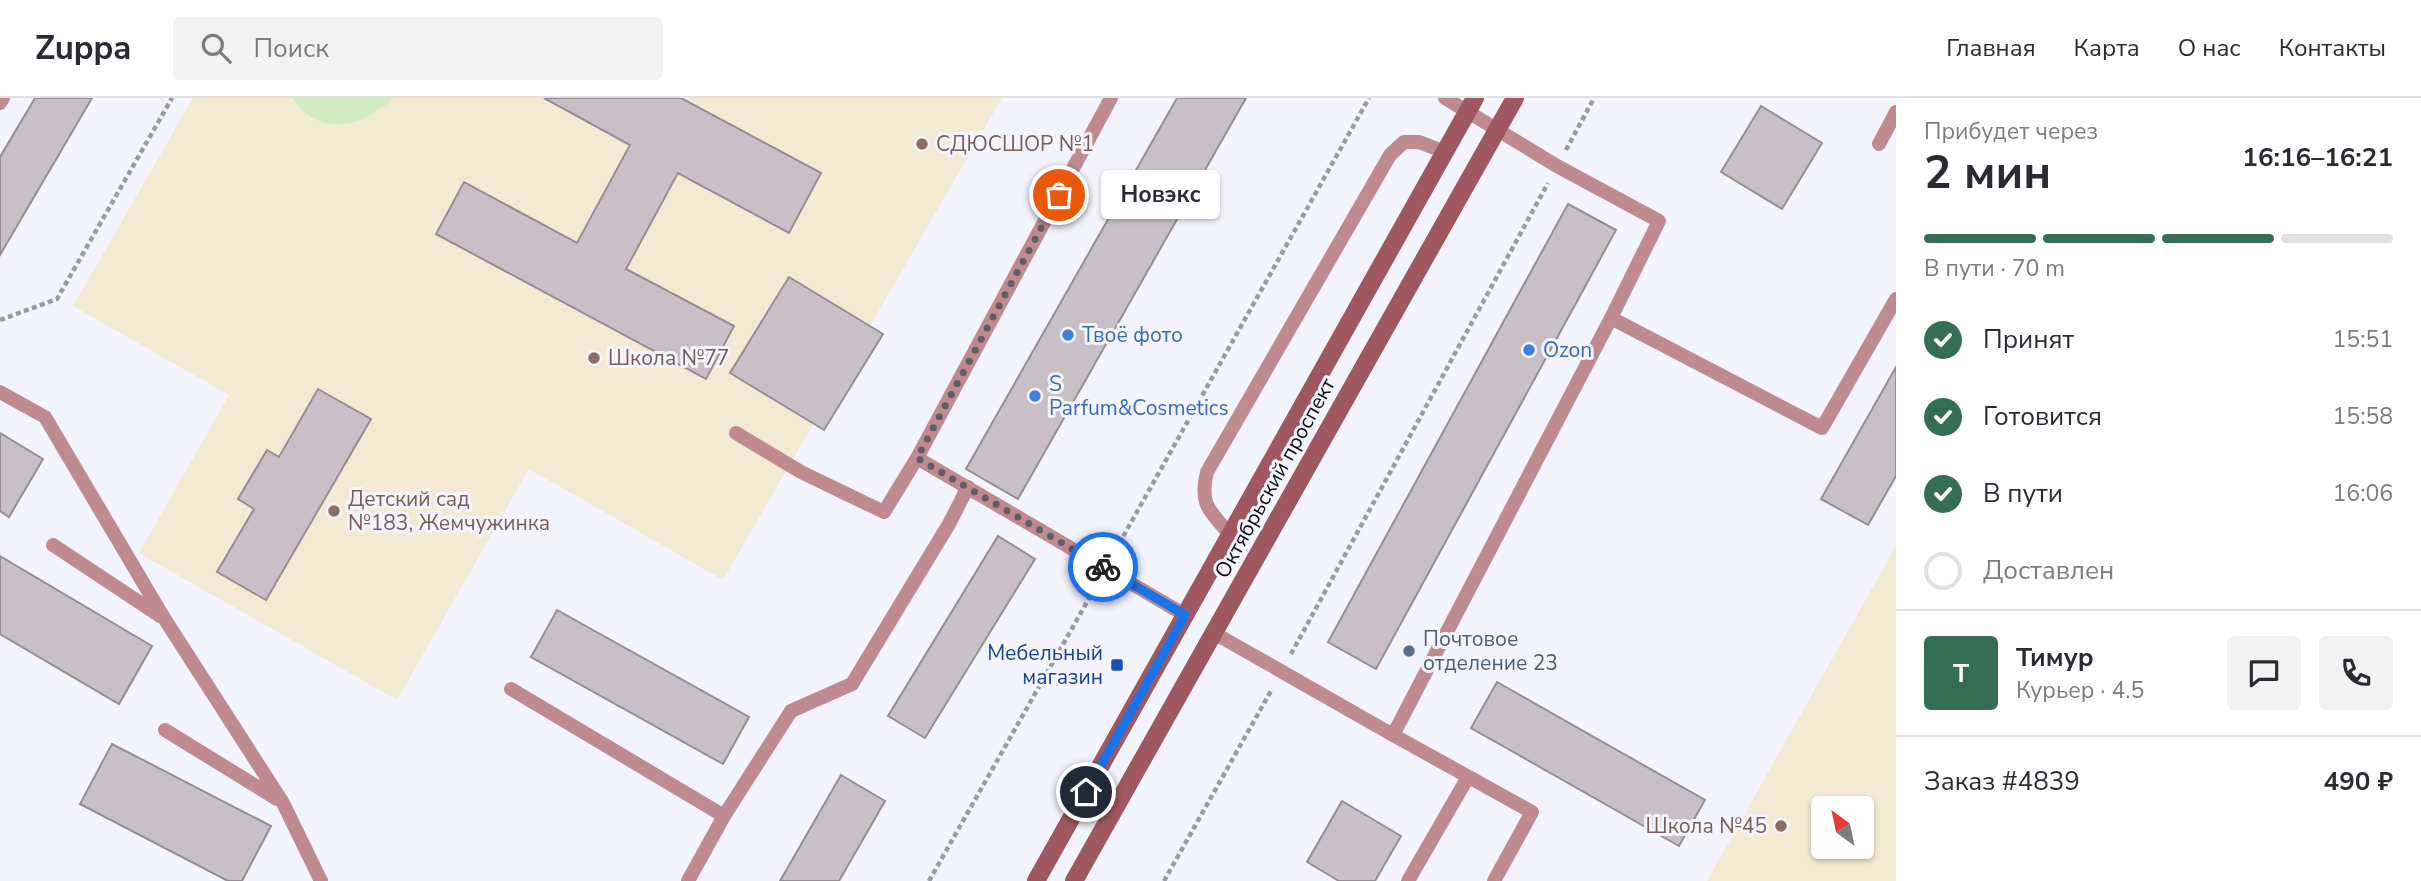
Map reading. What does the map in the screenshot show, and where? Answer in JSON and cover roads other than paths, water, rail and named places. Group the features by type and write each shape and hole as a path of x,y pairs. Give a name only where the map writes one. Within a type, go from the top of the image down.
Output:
{"main road":[{"name":"Октябрьский проспект","path":"1074,881 1515,98"},
{"name":"Октябрьский проспект","path":"1036,881 1471,105"}],"lane":[{"path":"0,103 3,98"},
{"path":"736,433 801,472 884,512 917,458 1111,98"},
{"path":"1393,735 1659,221 1496,131 1471,105 1445,98"},
{"path":"1880,144 1896,112"},
{"path":"1230,535 1206,505 1202,492 1207,472 1390,155 1404,142 1419,142 1445,152"},
{"path":"1611,318 1822,428 1896,299"},
{"path":"0,392 45,417 164,618 282,803 321,881"},
{"path":"917,458 1185,615"},
{"path":"688,881 724,816 792,711 852,684 949,524 968,487"},
{"path":"53,545 164,618"},
{"path":"1214,633 1531,812 1493,881"},
{"path":"511,689 724,816"},
{"path":"165,730 282,803"},
{"path":"1408,881 1468,777"}],"place":[{"name":"СДЮСШОР №1","path":"922,144"},
{"name":"Новэкс","path":"1059,195"},
{"name":"Твоё фото","path":"1068,335"},
{"name":"Ozon","path":"1529,350"},
{"name":"Школа №77","path":"594,358"},
{"name":"S Parfum&Cosmetics","path":"1035,396"},
{"name":"Детский сад №183, Жемчужинка","path":"334,511"},
{"name":"Почтовое отделение 23","path":"1409,651"},
{"name":"Мебельный магазин","path":"1117,665"},
{"name":"Школа №45","path":"1781,826"}]}
